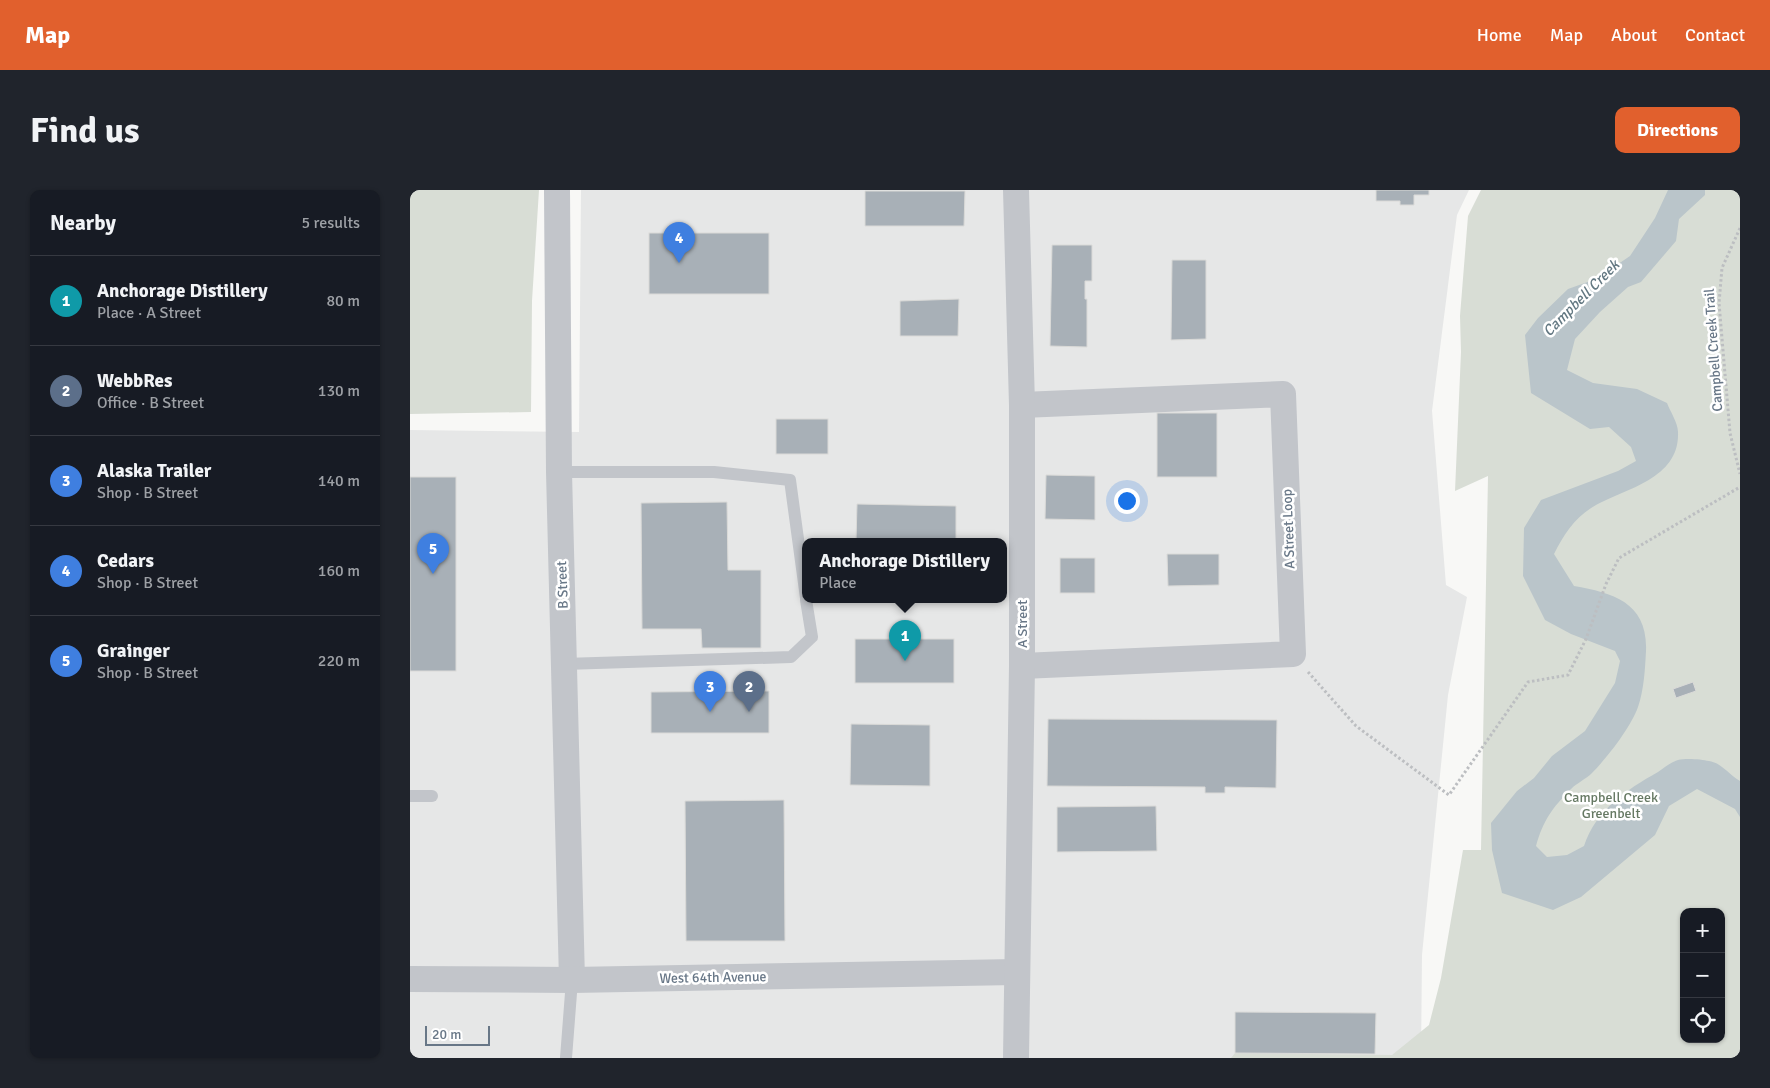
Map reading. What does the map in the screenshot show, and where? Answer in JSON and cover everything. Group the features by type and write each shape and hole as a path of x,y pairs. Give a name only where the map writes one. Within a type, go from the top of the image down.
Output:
{"street":[{"name":"B Street","path":"557,190 559,472 572,980"},
{"name":"A Street","path":"1016,190 1022,405 1022,666 1016,1058"},
{"name":"A Street Loop","path":"1022,405 1283,394 1293,654"},
{"path":"1022,666 1293,654"},
{"name":"West 64th Avenue","path":"410,979 572,980 1016,972"}],"lane":[{"path":"559,472 714,472 790,480 802,569"},
{"path":"564,664 791,657 812,637 807,603"},
{"path":"410,796 432,796"},
{"path":"566,1058 572,980"}],"path":[{"name":"Campbell Creek Trail","path":"1740,228 1722,268 1720,303 1730,433 1740,474"},
{"path":"1293,654 1356,726 1449,795 1528,682 1568,675 1586,639 1606,584 1619,558 1740,487"}],"shaded area":[{"path":"581,190 1469,190 1457,215 1432,411 1446,585 1467,597 1448,695 1422,955 1421,1058 410,1058 410,430 579,432"}],"green space":[{"path":"410,190 539,190 532,301 531,412 410,414"},
{"name":"Campbell Creek Greenbelt","path":"1481,190 1740,190 1740,1058 1231,1058 1235,1053 1392,1055 1429,1025 1441,978 1463,850 1481,850 1488,476 1455,491 1461,352 1460,316 1468,216"}],"water":[{"name":"Campbell Creek","path":"1668,190 1705,190 1705,195 1679,219 1676,241 1641,282 1628,287 1600,312 1575,339 1567,370 1593,383 1637,389 1667,403 1678,428 1676,448 1671,460 1650,479 1637,487 1596,505 1582,514 1566,533 1554,554 1574,586 1615,597 1635,611 1645,635 1646,651 1642,694 1635,715 1618,742 1592,773 1558,802 1545,822 1536,846 1547,857 1567,855 1584,846 1596,822 1613,802 1635,786 1681,759 1698,759 1714,762 1740,781 1740,817 1735,809 1697,789 1669,806 1655,835 1581,897 1553,910 1502,893 1492,850 1491,823 1517,791 1534,778 1552,756 1585,731 1615,683 1620,661 1615,651 1571,634 1545,620 1523,576 1524,528 1541,500 1618,471 1636,461 1631,447 1609,427 1590,429 1531,393 1525,335 1538,318 1568,289 1596,279 1630,256 1655,218"}],"building":[{"path":"1376,190 1429,190 1429,195 1414,195 1414,205 1400,205 1400,201 1376,201"},
{"path":"865,191 965,191 964,226 865,226"},
{"path":"649,233 769,233 769,294 649,294"},
{"path":"1052,245 1092,245 1092,281 1085,281 1087,347 1050,346"},
{"path":"1172,260 1206,260 1206,339 1171,340"},
{"path":"959,299 958,336 900,336 900,301"},
{"path":"1157,413 1217,413 1217,477 1157,477"},
{"path":"776,419 828,419 828,454 776,454"},
{"path":"1046,475 1095,476 1095,520 1045,519"},
{"path":"410,477 456,477 456,671 410,671"},
{"path":"727,502 728,570 761,570 761,648 702,648 701,629 642,629 641,503"},
{"path":"857,504 956,506 956,538 856,538"},
{"path":"1167,554 1219,554 1219,585 1168,586"},
{"path":"1060,558 1095,558 1095,593 1060,593"},
{"path":"855,639 954,639 954,683 855,683"},
{"path":"1693,682 1696,691 1676,698 1673,689"},
{"path":"769,691 769,733 651,733 651,692"},
{"path":"1048,719 1277,720 1276,788 1225,787 1225,793 1205,793 1205,787 1047,786"},
{"path":"851,724 930,725 930,786 850,785"},
{"path":"784,800 785,941 686,941 685,801"},
{"path":"1156,806 1157,851 1057,852 1057,807"},
{"path":"1235,1012 1376,1013 1375,1054 1235,1053"}],"place":[{"name":"Cedars","path":"679,263"},
{"name":"Grainger","path":"433,574"},
{"name":"Anchorage Distillery","path":"905,661"},
{"name":"Alaska Trailer","path":"710,712"},
{"name":"WebbRes","path":"749,712"}]}
